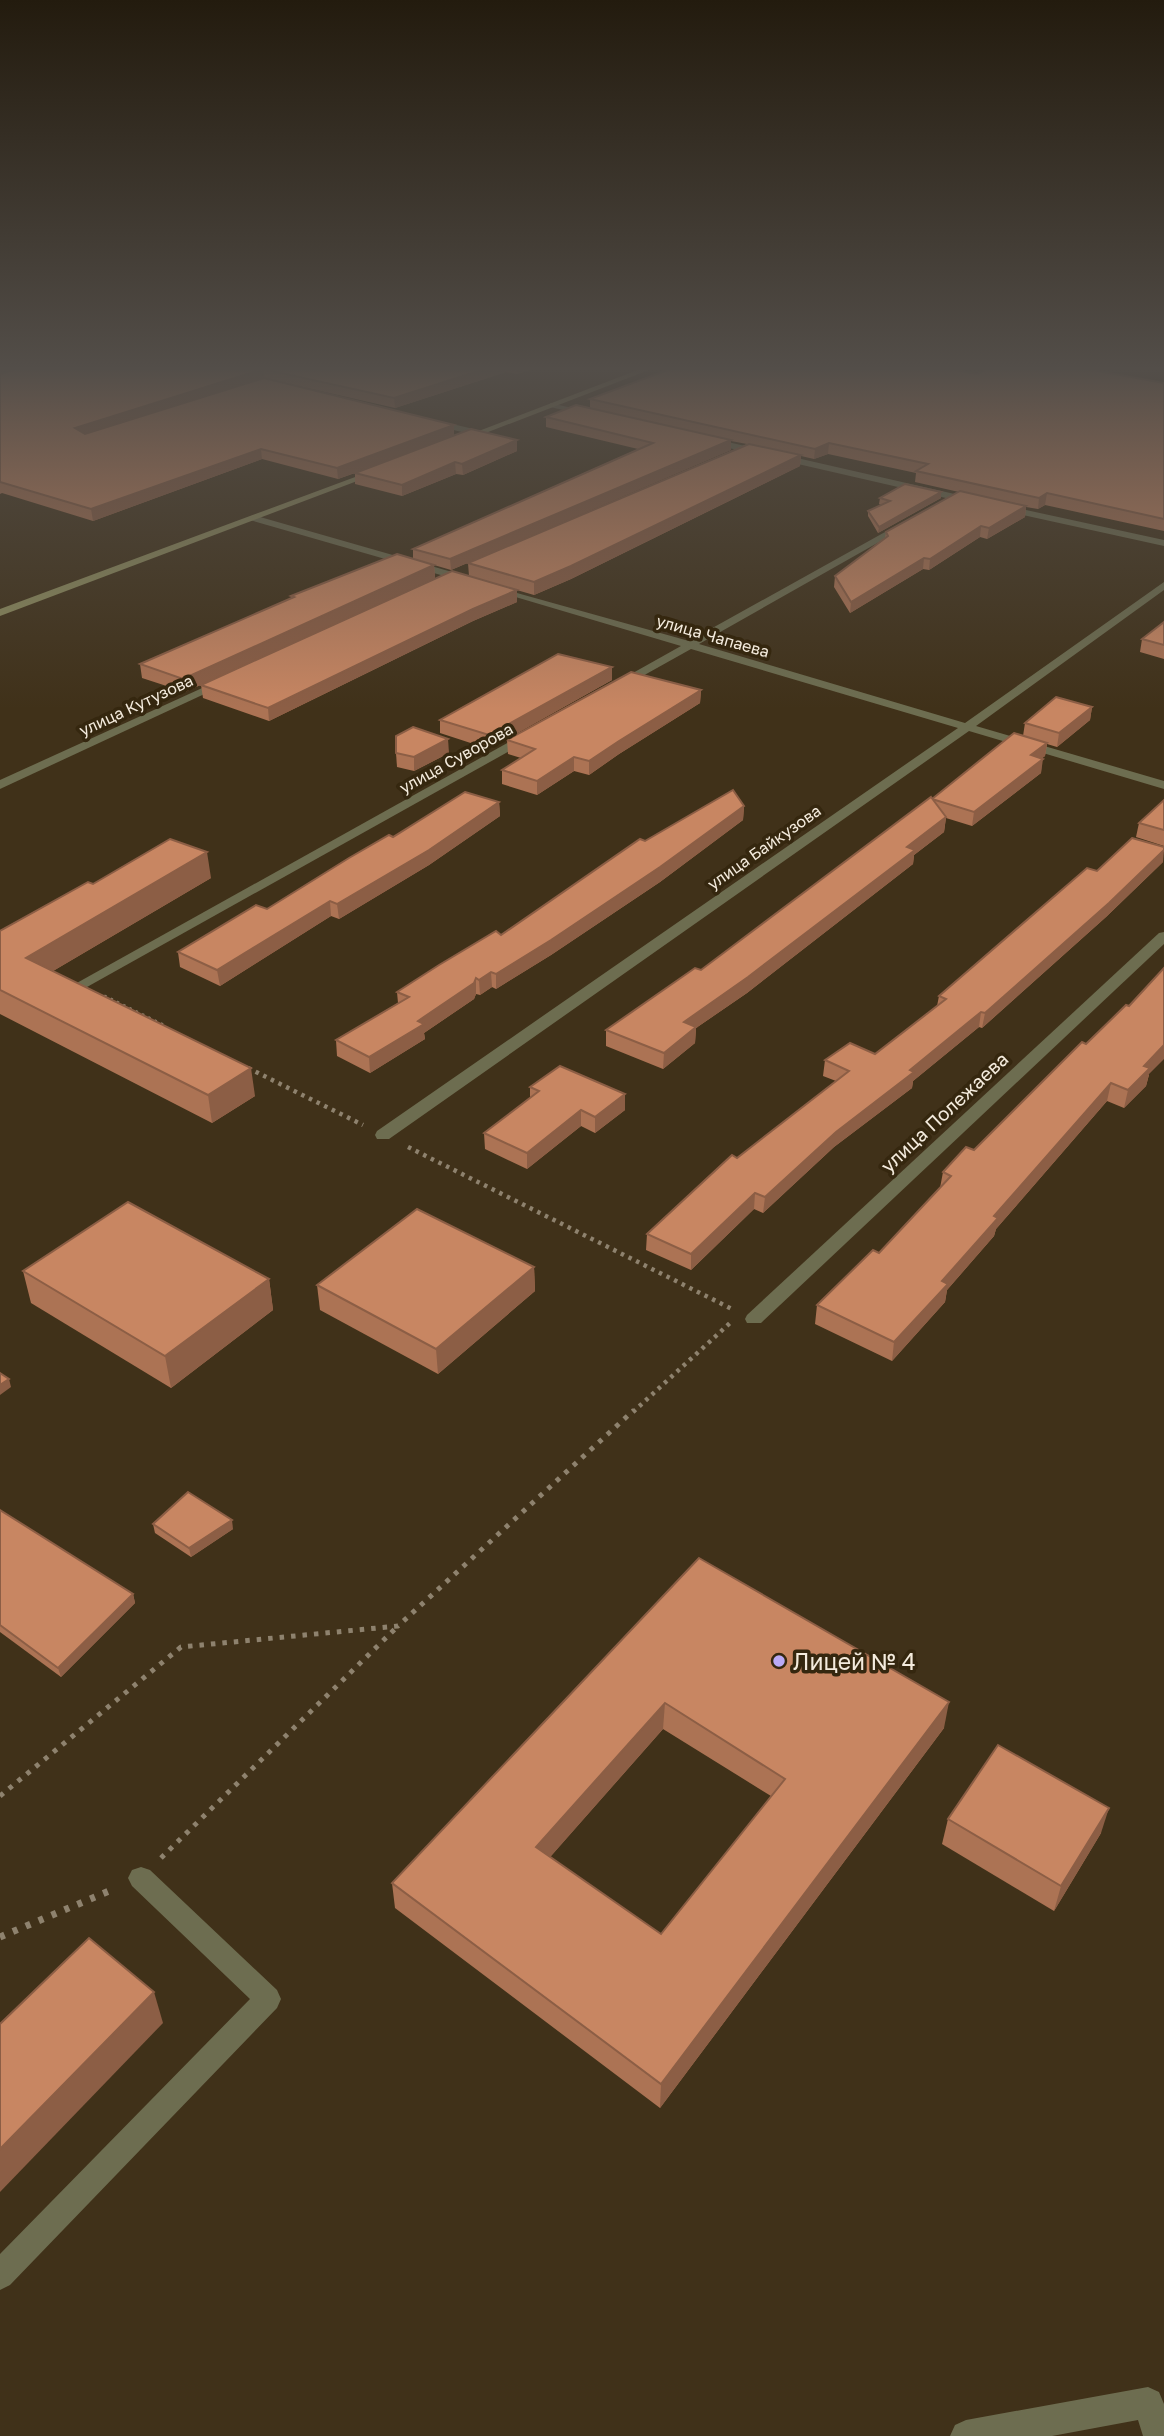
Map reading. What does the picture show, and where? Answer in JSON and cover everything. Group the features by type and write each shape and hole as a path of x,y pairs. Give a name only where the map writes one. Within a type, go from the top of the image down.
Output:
{"main road":[{"path":"0,613 349,482"}],"street":[{"path":"889,482 981,503"},
{"path":"943,504 955,497"},
{"path":"994,506 1164,543"},
{"path":"604,693 919,517"},
{"name":"улица Чапаева","path":"253,518 1164,785"},
{"path":"441,581 467,570"},
{"name":"улица Байкузова","path":"383,1135 1164,586"},
{"name":"улица Кутузова","path":"0,785 240,674"},
{"name":"улица Суворова","path":"82,984 544,727"},
{"name":"улица Полежаева","path":"747,1316 1164,936"},
{"path":"0,2275 268,1998 141,1878"},
{"path":"966,2436 1148,2403 1159,2436"}],"path":[{"path":"0,1937 141,1878 398,1626 747,1316"},
{"path":"0,1796 181,1647 398,1626"}],"building":[{"path":"0,482 168,482 91,509"},
{"path":"389,482 410,482 402,485"},
{"path":"565,482 633,482 450,559 413,549"},
{"path":"660,482 746,482 534,582 468,563"},
{"path":"965,482 1164,482 1164,519 1047,493 1039,498"},
{"path":"905,484 941,492 879,527 868,511 890,501 880,498"},
{"path":"960,491 1026,506 989,528 981,526 930,559 924,558 851,602 835,576 888,536 886,532"},
{"path":"397,554 434,565 183,679 140,664 294,597 291,596"},
{"path":"452,571 517,590 268,708 201,685"},
{"path":"1164,622 1164,645 1142,639"},
{"path":"558,654 612,667 489,735 440,720"},
{"path":"631,672 701,690 589,761 574,757 537,781 502,770 535,749 507,740"},
{"path":"1056,697 1092,707 1059,733 1025,723"},
{"path":"413,727 448,739 414,757 396,753 396,736"},
{"path":"1014,733 1047,743 1031,755 1043,759 974,812 932,799"},
{"path":"733,790 744,806 660,867 551,940 496,974 491,972 479,980 476,978 474,983 418,1021 424,1024 369,1057 336,1040 409,997 397,992 439,965 496,931 501,935 640,839 645,841"},
{"path":"465,792 499,802 429,850 337,904 330,901 217,970 178,952 256,905 267,909 349,858 389,835 393,837"},
{"path":"931,797 946,817 907,847 915,850 748,977 684,1022 696,1027 664,1053 606,1030 695,968 701,970"},
{"path":"1164,800 1164,830 1139,823"},
{"path":"1132,838 1164,847 1164,850 1109,903 985,1013 981,1012 910,1070 914,1072 836,1132 765,1197 755,1193 691,1254 647,1234 732,1155 737,1158 849,1071 825,1060 850,1043 875,1054 946,999 939,996 1087,868 1097,871"},
{"path":"170,839 207,852 26,958 251,1068 208,1095 0,990 0,931 88,882 93,884"},
{"path":"1164,968 1164,1045 1144,1066 1150,1068 1128,1090 1111,1083 994,1216 998,1218 942,1281 948,1284 894,1342 817,1305 873,1250 879,1253 951,1176 943,1172 966,1147 974,1150 1082,1042 1086,1044 1126,1005 1129,1006"},
{"path":"560,1066 625,1094 595,1117 581,1110 527,1153 484,1133 539,1091 530,1087"},
{"path":"128,1202 269,1279 165,1356 23,1271"},
{"path":"417,1209 534,1267 436,1349 317,1285"},
{"path":"0,1373 9,1379 0,1385"},
{"path":"188,1492 232,1520 189,1548 153,1524"},
{"path":"0,1510 133,1594 58,1668 0,1625"},
{"path":"699,1558 949,1702 661,2084 392,1883","holes":["665,1703 785,1779 661,1934 536,1847"]},
{"path":"998,1745 1109,1808 1061,1886 948,1819"},
{"path":"89,1938 154,1992 0,2149 0,2024"}],"place":[{"name":"Лицей № 4","path":"779,1661"}]}
